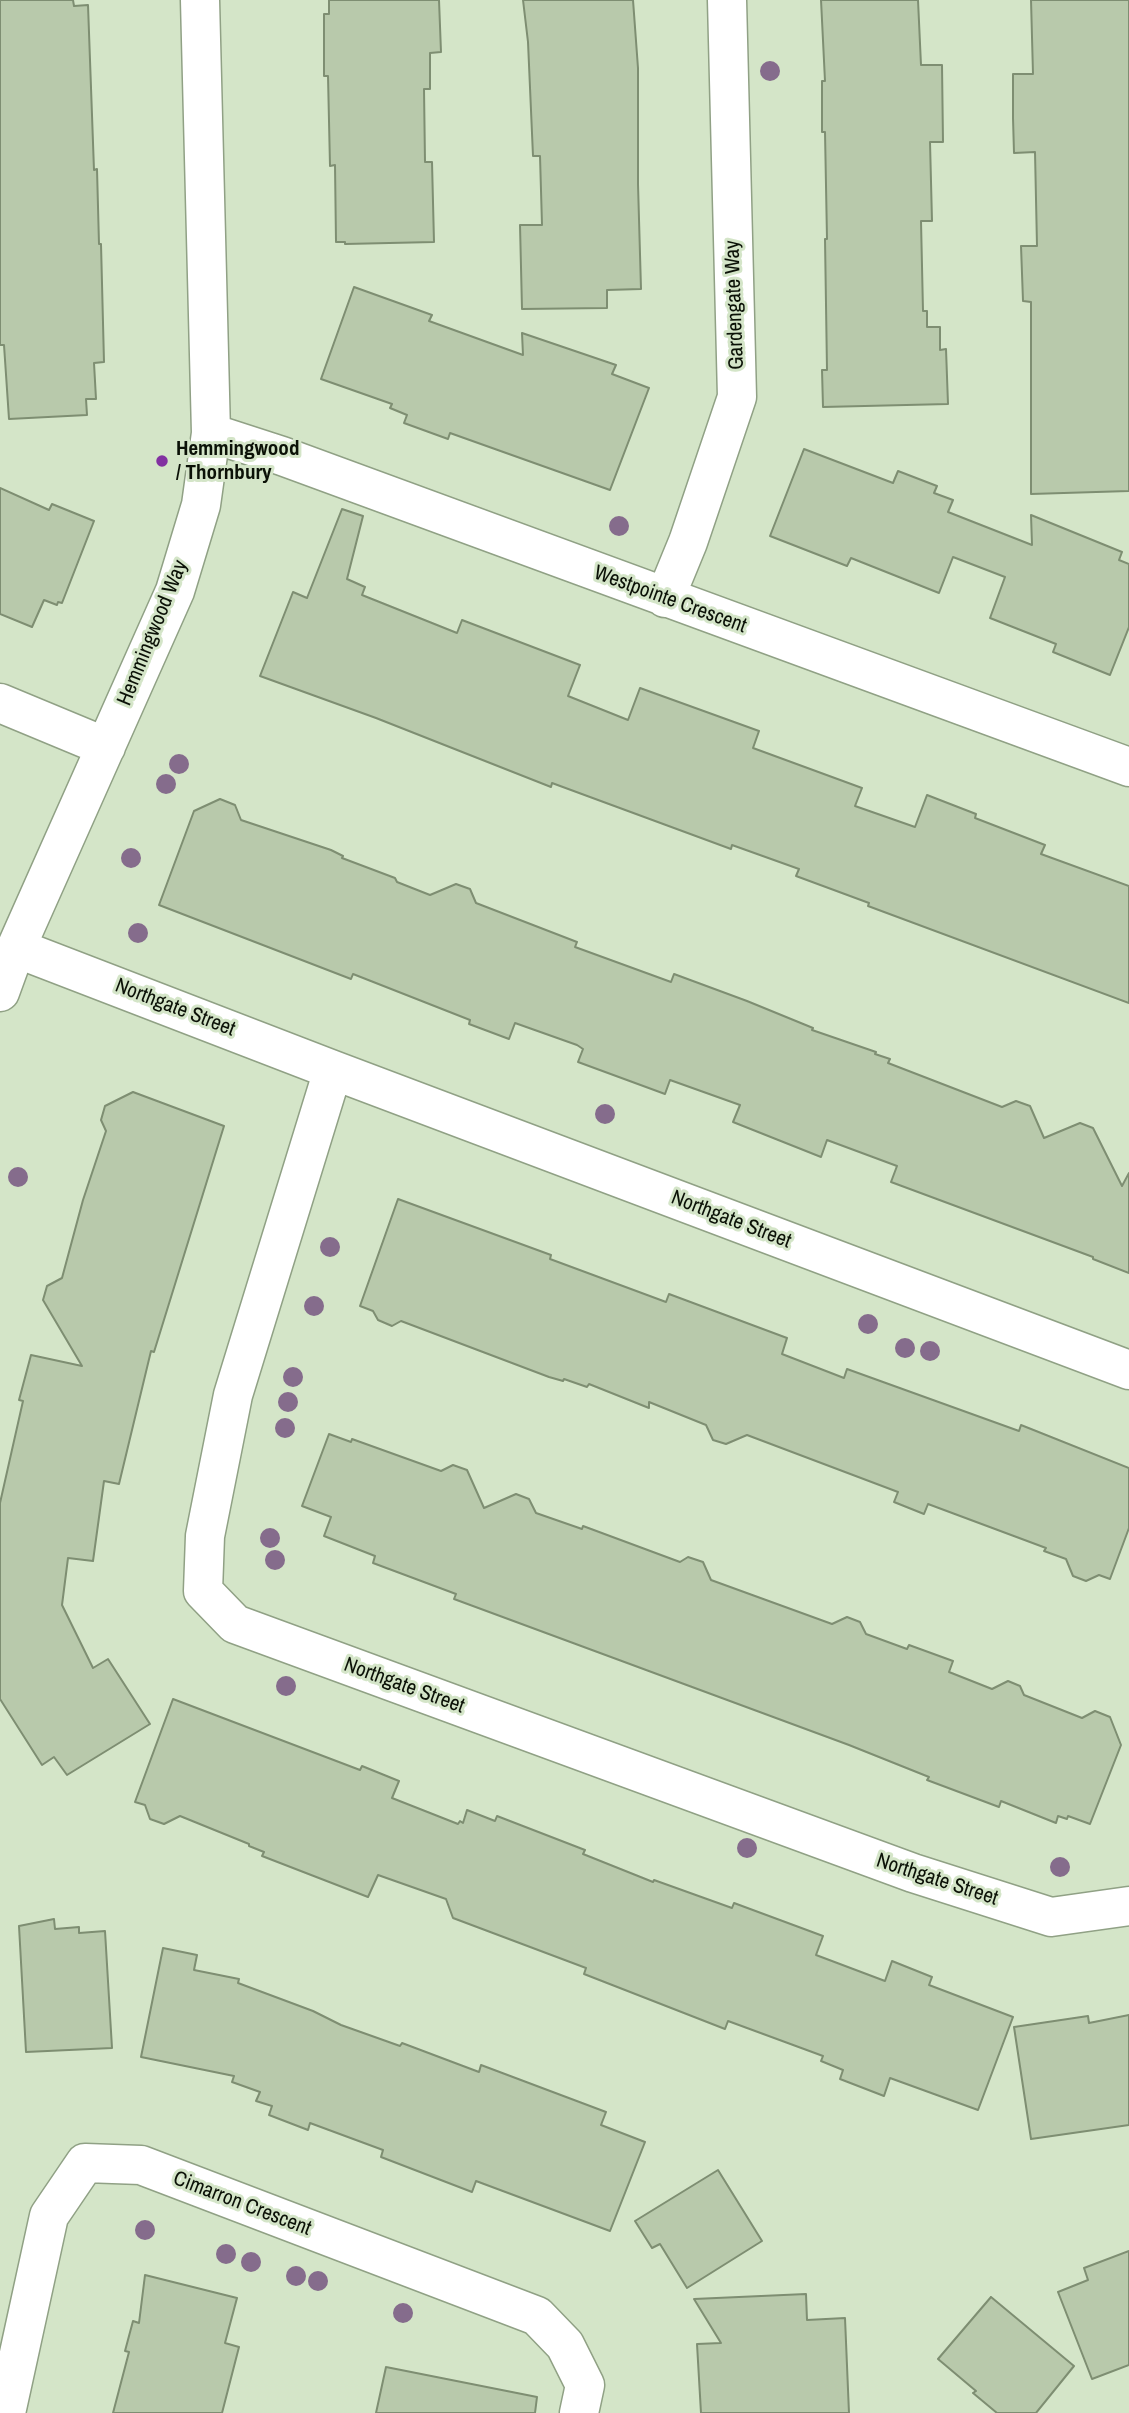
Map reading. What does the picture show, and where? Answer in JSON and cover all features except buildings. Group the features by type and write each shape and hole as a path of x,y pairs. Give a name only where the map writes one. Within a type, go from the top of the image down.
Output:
{"street":[{"name":"Hemmingwood Way","path":"0,992 16,948 175,591 201,505 211,433 200,0"},
{"name":"Gardengate Way","path":"665,598 688,542 737,397 727,0"},
{"name":"Westpointe Crescent","path":"211,433 282,456 1129,767"},
{"path":"0,703 106,747"},
{"name":"Northgate Street","path":"16,948 1129,1370"},
{"name":"Northgate Street","path":"333,1070 233,1395 205,1536 203,1591 235,1624 913,1873 1051,1917 1129,1906"},
{"name":"Cimarron Crescent","path":"6,2413 49,2216 85,2163 141,2165 537,2316 565,2345 585,2385 579,2413"}],"place":[{"name":"Hemmingwood / Thornbury","path":"162,461"}]}
